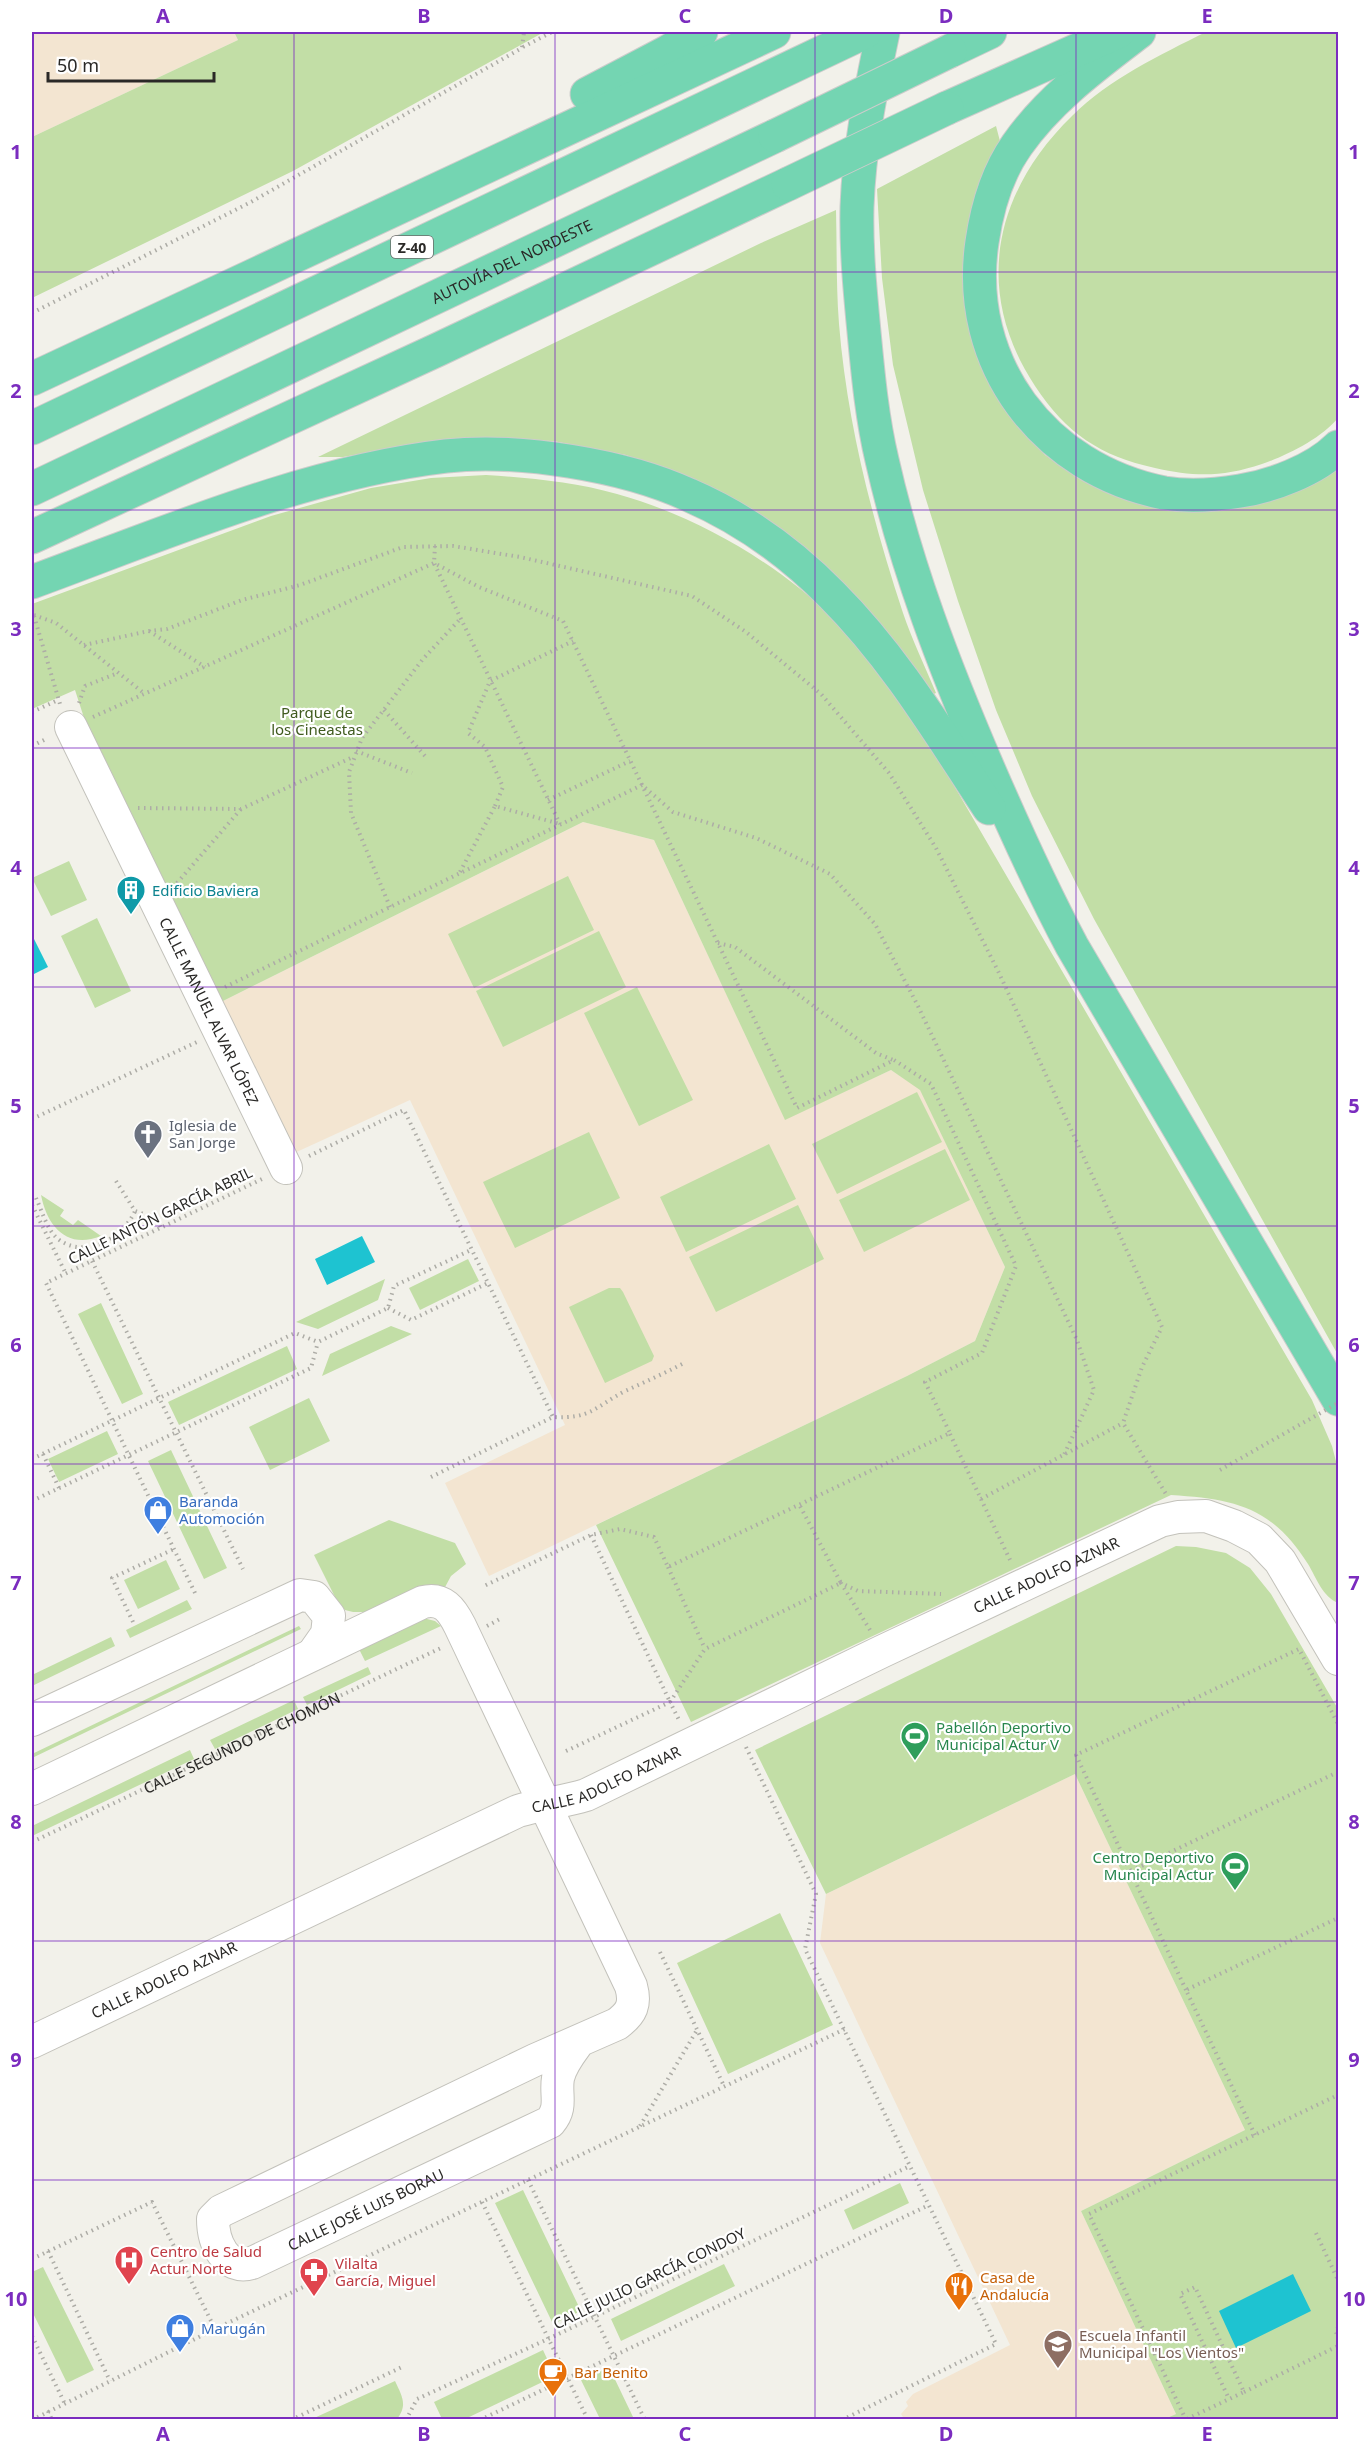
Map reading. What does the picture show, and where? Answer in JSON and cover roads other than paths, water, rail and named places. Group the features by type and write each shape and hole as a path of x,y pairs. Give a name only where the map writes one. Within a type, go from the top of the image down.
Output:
{"highway":[{"path":"371,220 514,132 701,32"},
{"path":"32,379 774,32"},
{"name":"Z-40","path":"32,428 865,32"},
{"path":"883,32 867,110 857,206 858,277 870,393 882,458 902,537 952,685 1038,884"},
{"name":"AUTOVÍA DEL NORDESTE","path":"32,489 990,32"},
{"path":"32,537 436,350 947,108 1118,32"},
{"path":"1139,32 1047,108 1016,146 995,184 984,223 978,269 981,316 996,362 1014,397 1043,430 1073,454 1118,480 1165,493 1212,495 1254,489 1296,474 1338,447"},
{"path":"32,549 436,350"},
{"path":"32,582 228,511 324,480 391,464 449,455 511,455 571,462 633,476 689,494 741,522 792,558 832,594 876,644 915,694 1038,884 1072,946 1316,1359 1338,1401"},
{"path":"1316,1359 1338,1420"}],"street":[{"name":"CALLE MANUEL ALVAR LÓPEZ","path":"64,713 286,1168"},
{"name":"CALLE ADOLFO AZNAR","path":"32,2042 518,1811 544,1803 566,1802 586,1795 1141,1528 1174,1509 1206,1516 1234,1526 1259,1539 1280,1561 1338,1659"},
{"path":"32,1720 300,1595 314,1597 329,1616 374,1624"},
{"path":"32,1789 374,1624 431,1600 438,1601 450,1609 544,1803"},
{"path":"313,1654 327,1634 329,1616"},
{"name":"CALLE JOSÉ LUIS BORAU","path":"544,1803 624,1970 634,1998 633,2007 628,2016 617,2024 579,2041 507,2074 221,2211 213,2219 213,2232 223,2252 233,2264 241,2267 252,2264 537,2130 556,2116 560,2104 556,2091 559,2075 579,2041"},
{"path":"507,2074 529,2074 544,2080 556,2091"}],"water":[{"path":"32,938 48,967 32,975"},
{"path":"362,1236 375,1262 327,1285 315,1259"},
{"path":"1293,2274 1311,2311 1236,2348 1219,2311"}],"place":[{"name":"Edificio Baviera","path":"131,916"},
{"name":"Iglesia de San Jorge","path":"148,1160"},
{"name":"Baranda Automoción","path":"158,1536"},
{"name":"Pabellón Deportivo Municipal Actur V","path":"915,1762"},
{"name":"Centro Deportivo Municipal Actur","path":"1235,1892"},
{"name":"Centro de Salud Actur Norte","path":"129,2286"},
{"name":"Vilalta García, Miguel","path":"314,2298"},
{"name":"Casa de Andalucía","path":"959,2312"},
{"name":"Marugán","path":"180,2354"},
{"name":"Escuela Infantil Municipal \"Los Vientos\"","path":"1058,2370"},
{"name":"Bar Benito","path":"553,2398"}],"park label":[{"name":"Parque de los Cineastas","path":"317,720"}]}
